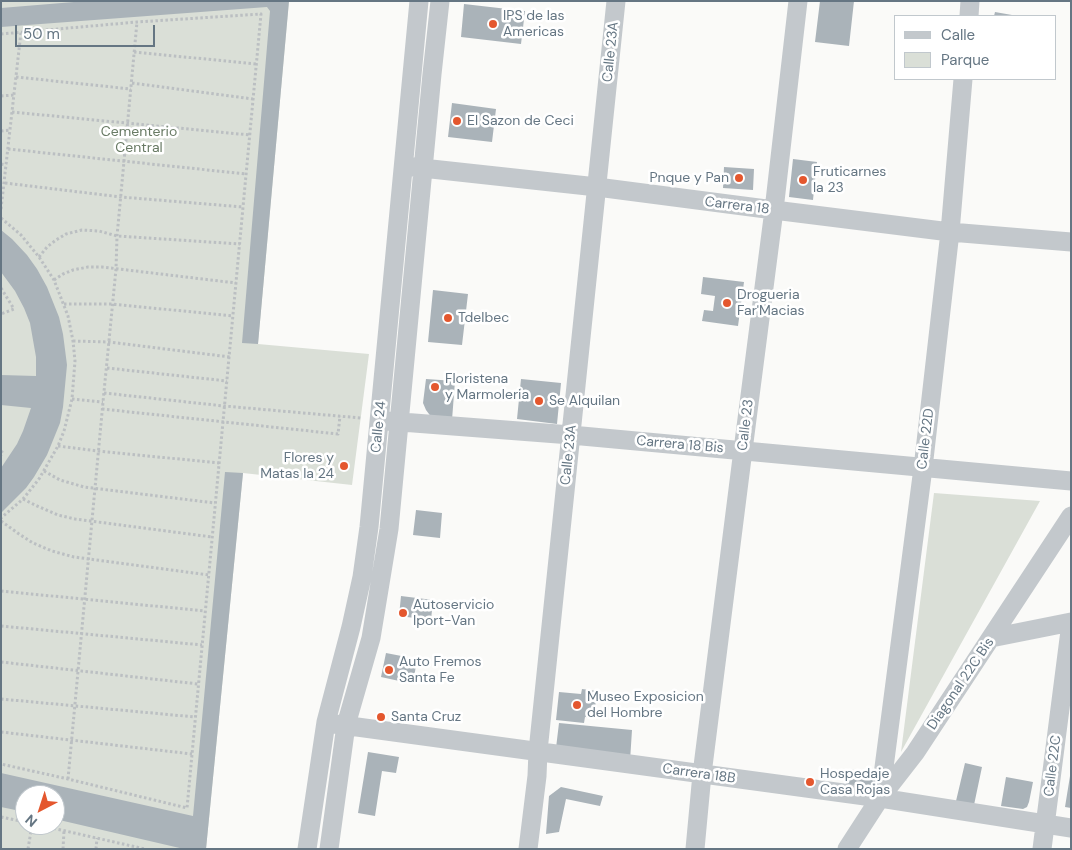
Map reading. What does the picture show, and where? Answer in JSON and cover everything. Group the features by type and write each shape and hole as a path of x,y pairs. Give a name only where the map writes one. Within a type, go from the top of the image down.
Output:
{"street":[{"name":"Calle 24","path":"307,849 326,722 351,627 362,577 369,527 370,419 404,166 420,1"},
{"name":"Calle 24","path":"328,849 346,725 371,638 390,529 440,1"},
{"name":"Calle 23A","path":"528,849 616,1"},
{"name":"Calle 23","path":"695,849 702,774 774,210 798,1"},
{"path":"969,15 970,1"},
{"name":"Calle 22D","path":"880,798 923,468 950,232 963,80"},
{"name":"Carrera 18","path":"404,166 597,187 950,232 1071,242"},
{"name":"Carrera 18 Bis","path":"370,419 742,450 1071,481"},
{"name":"Diagonal 22C Bis","path":"847,849 880,798 915,753 1071,516"},
{"path":"991,638 1065,624"},
{"name":"Calle 22C","path":"1042,849 1065,624"},
{"name":"Carrera 18B","path":"326,722 880,798 1071,828"}],"path":[{"path":"1,34 137,22 261,14 187,808 1,764"},
{"path":"68,779 107,368 137,22"},
{"path":"1,209 21,32"},
{"path":"134,52 256,64"},
{"path":"16,76 131,89"},
{"path":"132,83 253,99"},
{"path":"1,96 14,95"},
{"path":"12,112 250,135"},
{"path":"1,131 10,130"},
{"path":"8,149 246,174"},
{"path":"1,164 6,164"},
{"path":"4,183 243,207"},
{"path":"1,218 21,235 39,256 54,280 68,316 75,361 72,399 58,446 44,471 23,499 1,519 33,543 74,557 208,575"},
{"path":"39,256 56,240 66,234 82,230 99,231 117,236 240,244"},
{"path":"54,280 68,272 88,267 236,283"},
{"path":"1,288 14,309 1,314"},
{"path":"64,304 112,304 233,316"},
{"path":"73,341 109,342 230,357"},
{"path":"107,368 227,381"},
{"path":"104,393 370,419"},
{"path":"72,399 103,402"},
{"path":"102,409 338,434 340,416"},
{"path":"58,446 219,463"},
{"path":"44,471 55,478 95,489 215,503"},
{"path":"23,499 58,514 92,521 212,537"},
{"path":"1,592 205,611"},
{"path":"1,626 202,645"},
{"path":"1,662 198,684"},
{"path":"1,699 195,717"},
{"path":"1,732 192,754"},
{"path":"1,817 15,820"},
{"path":"65,831 145,849"},
{"path":"28,849 30,835"},
{"path":"63,849 64,835"},
{"path":"96,838 96,849"}],"green space":[{"name":"Cementerio Central","path":"1,1 289,1 258,344 369,354 352,485 243,473 206,849 1,849"},
{"path":"934,493 1040,501 901,752"}],"building":[{"path":"86,1 289,1 258,344 242,343 270,11 267,7 1,27 1,8"},
{"path":"820,1 854,1 849,46 815,42"},
{"name":"IPS de las Americas","path":"464,4 525,11 521,44 461,37"},
{"path":"995,12 1012,15 994,15"},
{"path":"452,103 496,109 492,142 448,137"},
{"name":"Fruticarnes la 23","path":"793,159 817,162 813,200 789,197"},
{"name":"Pnque y Pan","path":"724,167 754,169 753,190 723,188"},
{"path":"1,230 27,255 47,287 59,317 67,365 60,423 47,455 26,488 1,513 1,468 17,444 31,408 1,405 1,375 36,376 36,357 30,323 24,308 15,291 1,272"},
{"name":"Drogueria Far'Macias","path":"703,277 744,282 738,326 702,321 704,310 713,311 715,296 701,294"},
{"name":"Tdelbec","path":"433,290 468,294 462,345 428,342"},
{"path":"426,379 455,381 452,420 432,418 426,410 423,403"},
{"name":"Se Alquilan","path":"521,379 561,383 557,424 517,419"},
{"path":"225,472 243,473 206,849 184,849 65,821 65,787 193,816"},
{"path":"416,510 442,513 440,538 413,535"},
{"path":"401,596 433,600 431,620 399,616"},
{"path":"386,653 417,659 413,684 381,677"},
{"name":"Museo Exposicion del Hombre","path":"582,689 597,691 594,718 585,717 584,723 556,720 559,692 581,694"},
{"path":"559,723 632,730 630,761 556,748"},
{"path":"368,752 399,757 396,773 382,771 375,816 358,813"},
{"path":"965,763 982,767 974,805 956,801"},
{"path":"848,769 878,774 874,794 845,789"},
{"path":"1,773 55,785 15,785 15,810 1,807"},
{"path":"1071,776 1071,808 1065,807"},
{"path":"1006,777 1033,782 1027,807 1023,809 1001,806"},
{"path":"561,787 603,796 600,806 566,799 559,832 546,834 549,796"}],"place":[{"name":"IPS de las Americas","path":"493,24"},
{"name":"El Sazon de Ceci","path":"457,121"},
{"name":"Pnque y Pan","path":"739,178"},
{"name":"Fruticarnes la 23","path":"803,180"},
{"name":"Drogueria Far'Macias","path":"727,303"},
{"name":"Tdelbec","path":"448,318"},
{"name":"Floristena y Marmoleria","path":"435,387"},
{"name":"Se Alquilan","path":"539,401"},
{"name":"Flores y Matas la 24","path":"344,466"},
{"name":"Autoservicio Iport-Van","path":"403,613"},
{"name":"Auto Fremos Santa Fe","path":"389,670"},
{"name":"Museo Exposicion del Hombre","path":"577,705"},
{"name":"Santa Cruz","path":"381,717"},
{"name":"Hospedaje Casa Rojas","path":"810,782"}]}
